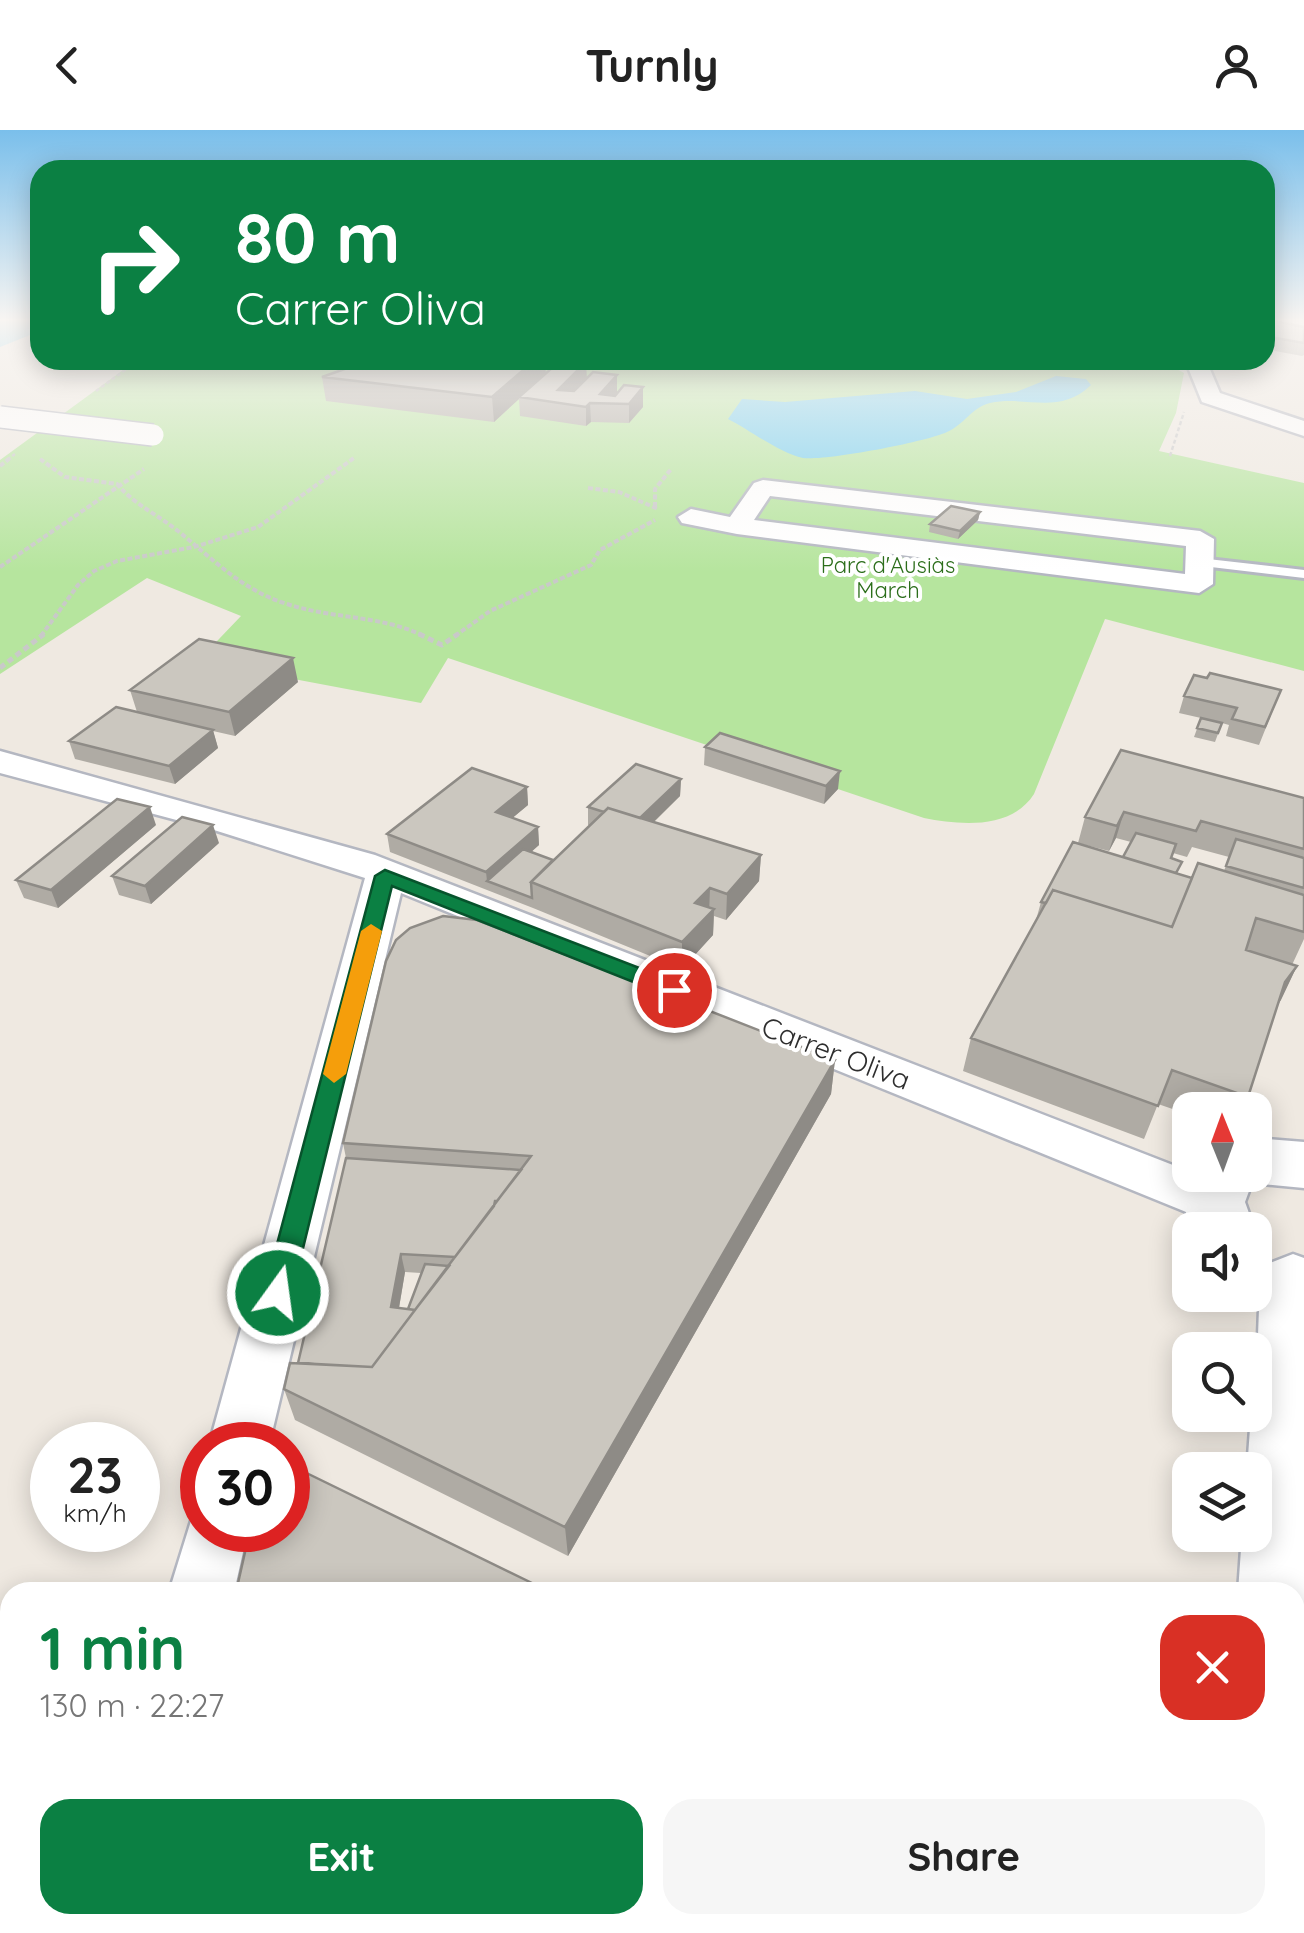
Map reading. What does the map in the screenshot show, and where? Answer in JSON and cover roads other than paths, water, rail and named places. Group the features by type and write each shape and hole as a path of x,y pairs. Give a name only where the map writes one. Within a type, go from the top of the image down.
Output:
{"street":[{"path":"1228,403 1304,429"},
{"path":"0,417 153,435"},
{"path":"691,518 736,526 1199,584 1200,539 764,488 736,526"},
{"name":"Carrer Oliva","path":"0,762 227,822 361,863 385,876 1172,1171"},
{"path":"245,1422 385,876"},
{"path":"1272,1177 1304,1166"},
{"path":"1278,1582 1284,1276"},
{"path":"204,1582 211,1552"}],"lane":[{"path":"1199,562 1304,574"}],"water":[{"path":"739,403 990,403 936,436 832,457 794,455 728,419"}],"park label":[{"name":"Parc d'Ausiàs March","path":"888,578"}]}
